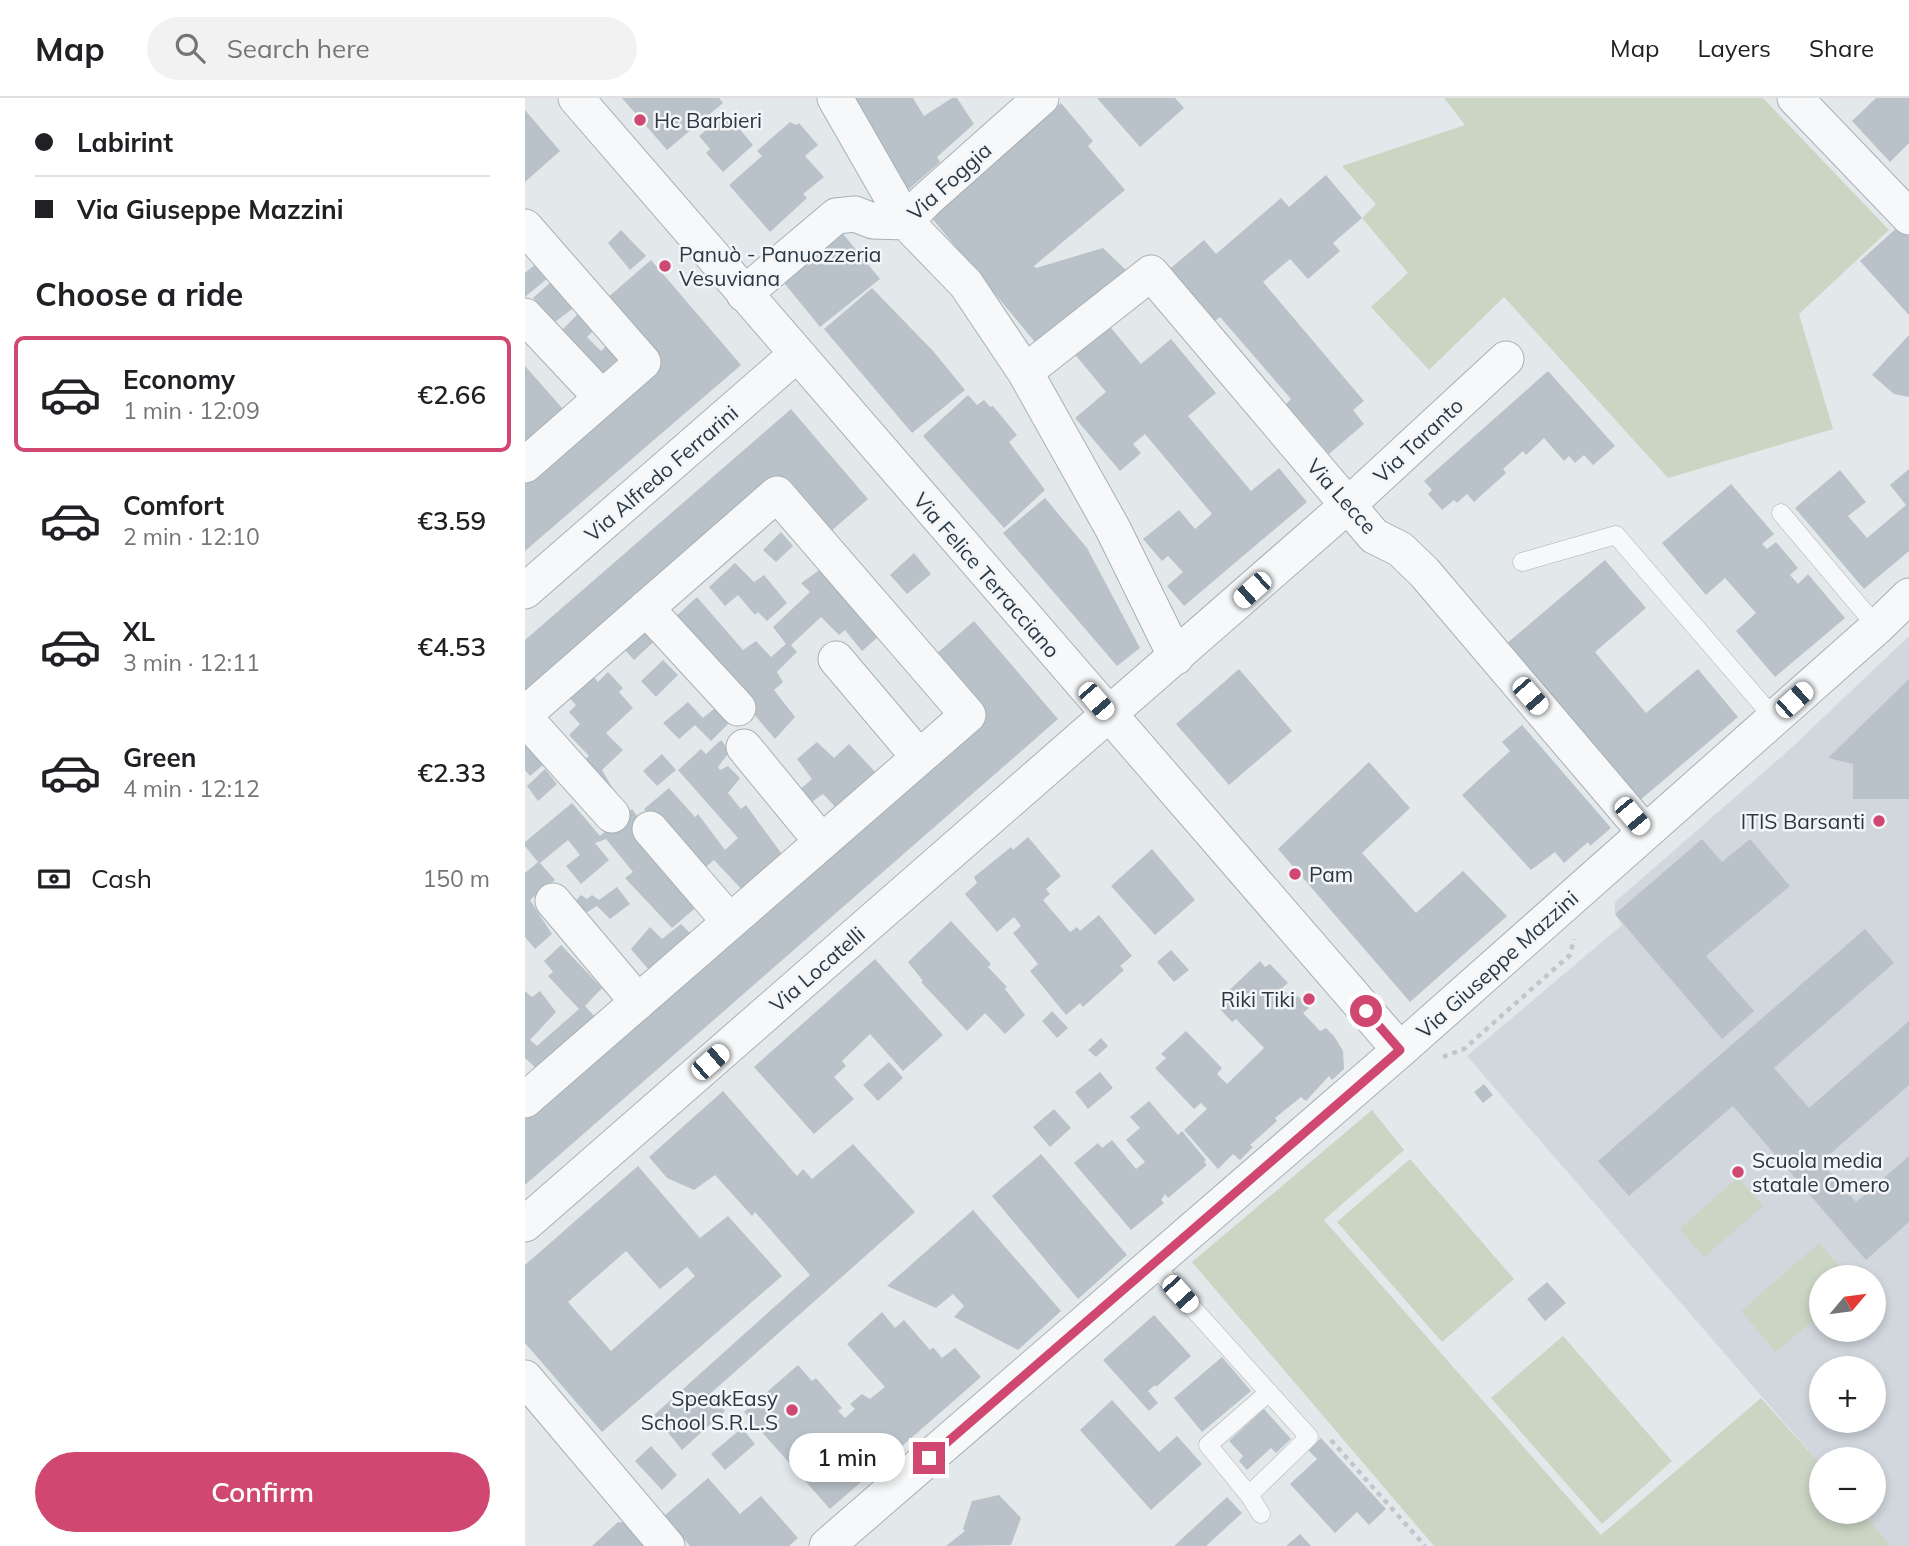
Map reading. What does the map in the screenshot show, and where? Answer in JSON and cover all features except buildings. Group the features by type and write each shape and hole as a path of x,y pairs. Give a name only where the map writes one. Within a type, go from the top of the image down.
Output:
{"street":[{"name":"Via Felice Terracciano","path":"576,98 1400,1050"},
{"path":"835,98 906,222 966,284 1025,372 1113,529 1176,657"},
{"name":"Via Foggia","path":"744,294 836,216 855,214 873,221 906,222 925,201 1041,98"},
{"path":"1794,98 1909,217"},
{"path":"525,227 643,362 525,464"},
{"name":"Via Lecce","path":"1025,372 1151,274 1374,536 1400,549 1424,572 1645,832"},
{"path":"525,316 602,398"},
{"name":"Via Alfredo Ferrarini","path":"525,591 797,354"},
{"name":"Via Taranto","path":"1108,715 1348,505 1506,359"},
{"path":"530,1085 638,1002 968,715 777,494 525,716 612,814"},
{"name":"Via Giuseppe Mazzini","path":"827,1546 1400,1050 1909,596"},
{"path":"646,608 738,708"},
{"path":"836,659 919,757"},
{"name":"Via Locatelli","path":"525,1224 1108,715"},
{"path":"744,747 822,842"},
{"path":"650,829 730,922"},
{"path":"553,901 638,1002"},
{"path":"525,1378 667,1546"}],"lane":[{"path":"1781,513 1877,627"},
{"path":"1523,562 1616,535 1774,718"},
{"path":"1153,1264 1309,1437 1249,1494"},
{"path":"1261,1514 1249,1494 1208,1445 1269,1392"}],"shaded area":[{"name":"Scuola media statale Omero","path":"1909,636 1909,1546 1891,1546 1872,1524 1886,1524 1886,1447 1809,1447 1809,1451 1467,1056 1622,925 1615,914 1615,902 1788,751"}],"green space":[{"path":"1444,98 1763,98 1889,230 1799,314 1833,429 1668,478 1504,297 1429,370 1371,307 1408,273 1362,218 1376,204 1342,166 1465,125"},
{"path":"1372,1110 1404,1150 1324,1220 1601,1535 1761,1398 1809,1452 1809,1524 1872,1524 1891,1546 1434,1546 1192,1262"},
{"path":"1410,1159 1514,1279 1442,1342 1337,1222"},
{"path":"1738,1177 1763,1206 1704,1257 1680,1229"},
{"path":"1819,1243 1838,1265 1809,1265 1809,1324 1776,1352 1741,1311"},
{"path":"1563,1336 1672,1461 1602,1524 1491,1398"}],"place":[{"name":"Hc Barbieri","path":"640,120"},
{"name":"Panuò - Panuozzeria Vesuviana","path":"665,266"},
{"name":"ITIS Barsanti","path":"1879,821"},
{"name":"Pam","path":"1295,874"},
{"name":"Riki Tiki","path":"1309,999"},
{"name":"Scuola media statale Omero","path":"1738,1172"},
{"name":"SpeakEasy School S.R.L.S","path":"792,1410"}],"route":[{"path":"929,1458 1400,1050 1366,1011"}]}
